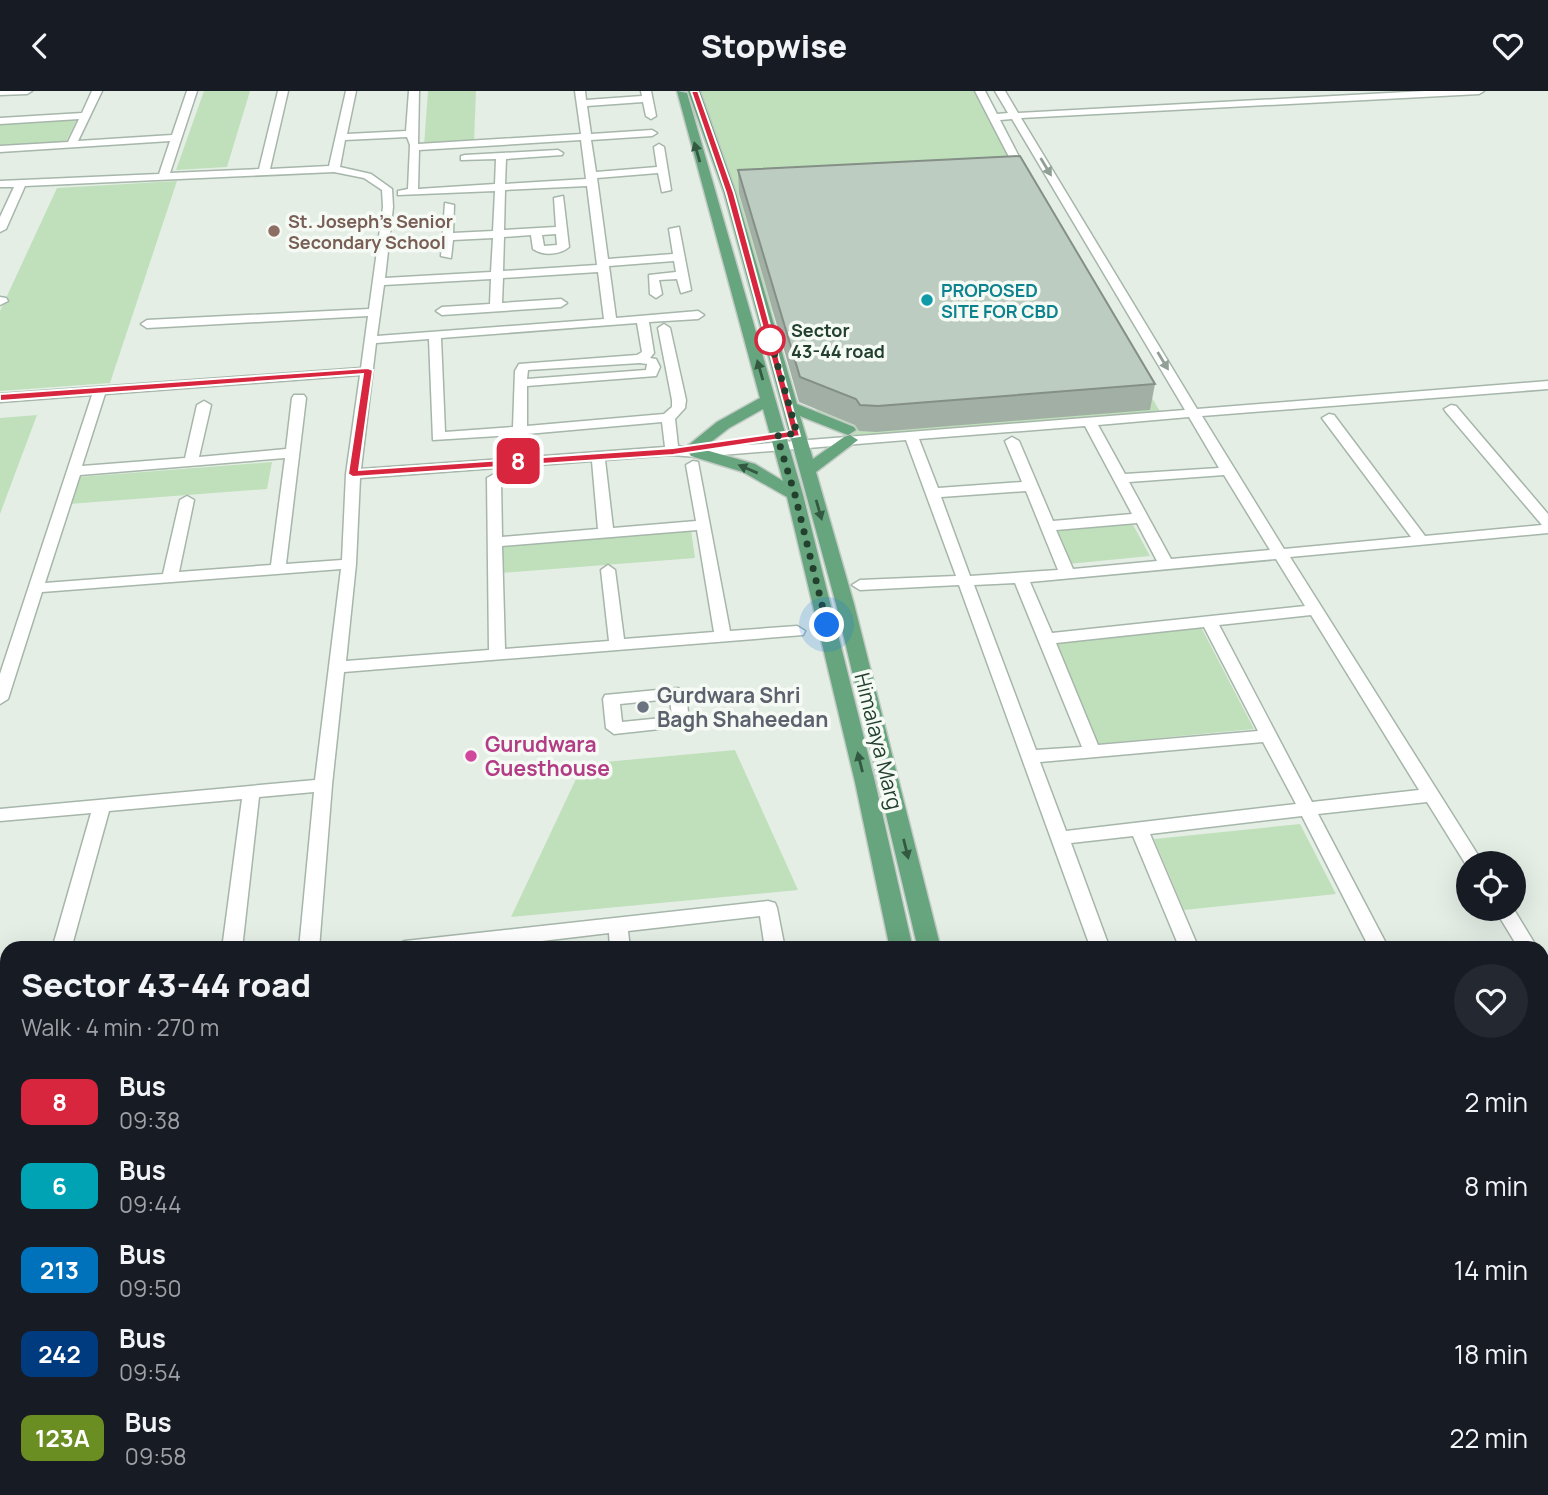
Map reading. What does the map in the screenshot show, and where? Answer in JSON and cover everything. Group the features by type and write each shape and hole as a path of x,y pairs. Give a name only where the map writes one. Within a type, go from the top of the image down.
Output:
{"main road":[{"name":"Himalaya Marg","path":"680,91 795,495 865,782 900,941"},
{"name":"Himalaya Marg","path":"694,91 730,193 848,615 928,941"},
{"path":"695,455 723,425 768,400"},
{"path":"789,406 849,435 807,471"},
{"path":"695,455 749,467 795,495"}],"street":[{"path":"0,92 27,91"},
{"path":"72,144 97,91"},
{"path":"163,177 192,91"},
{"path":"264,172 283,91"},
{"path":"334,169 351,91"},
{"path":"413,192 414,147 411,134 414,91"},
{"path":"580,91 610,320"},
{"path":"980,91 1032,190"},
{"path":"1000,91 1195,413 1227,471 1466,851"},
{"path":"1013,112 1348,91"},
{"path":"992,113 1479,91"},
{"path":"582,103 647,95 651,116"},
{"path":"0,121 85,116"},
{"path":"414,147 652,133"},
{"path":"341,137 411,134"},
{"path":"0,149 176,138"},
{"path":"659,147 666,190"},
{"path":"465,158 558,153"},
{"path":"496,308 501,156"},
{"path":"0,184 334,169 367,176 387,189 368,370 353,474 349,564 323,785 310,941"},
{"path":"388,194 500,188 663,170"},
{"path":"1,226 21,183"},
{"path":"536,232 537,246 548,251 563,247 559,198"},
{"path":"447,256 449,205"},
{"path":"675,229 685,291"},
{"path":"448,237 562,230"},
{"path":"378,282 680,257"},
{"path":"656,294 653,277 682,275"},
{"path":"442,311 561,303"},
{"path":"147,324 373,313"},
{"path":"370,340 698,314"},
{"path":"640,359 648,353 642,318"},
{"path":"435,336 438,437 668,418 678,408 676,380 664,328"},
{"path":"524,461 520,430 523,367 640,359 652,362 654,367 651,373"},
{"path":"0,398 368,370"},
{"path":"651,373 657,380 676,380"},
{"path":"521,383 651,373"},
{"path":"353,474 673,451 695,455 799,439 849,435 911,435 1089,421 1158,409 1195,413 1548,385"},
{"path":"0,699 100,390"},
{"path":"278,570 299,398"},
{"path":"191,462 204,405"},
{"path":"1451,409 1548,523"},
{"path":"668,418 673,451"},
{"path":"1329,418 1421,540"},
{"path":"1089,421 1167,565"},
{"path":"911,435 967,580 1098,941"},
{"path":"1012,441 1067,573"},
{"path":"74,471 292,453"},
{"path":"695,455 723,637"},
{"path":"598,457 606,533"},
{"path":"1119,479 1227,471"},
{"path":"494,478 497,655"},
{"path":"933,493 1031,486"},
{"path":"170,578 187,500"},
{"path":"1048,526 1141,518"},
{"path":"495,542 704,525"},
{"path":"860,585 1021,578 1548,529"},
{"path":"36,588 349,564"},
{"path":"608,570 617,645"},
{"path":"1021,578 1092,751"},
{"path":"1046,639 1315,610"},
{"path":"1209,622 1376,941"},
{"path":"337,667 797,631"},
{"path":"1029,757 1268,736"},
{"path":"0,815 323,785"},
{"path":"233,941 251,793"},
{"path":"1059,838 1431,795"},
{"path":"63,941 102,806"},
{"path":"1139,829 1187,941"},
{"path":"494,941 768,908 774,941"},
{"path":"1511,921 1524,941"},
{"path":"618,926 619,941"}],"green space":[{"path":"204,91 250,91 227,167 176,170"},
{"path":"428,91 476,91 474,142 424,145"},
{"name":"PROPOSED SITE FOR CBD","path":"694,91 987,91 1025,179 1162,415 849,438 803,398"},
{"path":"77,119 66,142 0,145 0,123"},
{"path":"177,181 110,383 0,391 0,311 57,188"},
{"path":"37,415 0,514 0,418"},
{"path":"272,462 267,489 69,504 78,477"},
{"path":"1131,521 1150,556 1068,564 1051,529"},
{"path":"691,530 695,558 501,573 501,545"},
{"path":"1201,627 1254,729 1096,744 1054,641"},
{"path":"735,750 798,890 511,917 583,764"},
{"path":"1300,824 1336,894 1184,910 1154,839"}],"building":[{"name":"PROPOSED SITE FOR CBD","path":"1020,156 1155,384 878,406 860,405 856,399 800,377 738,170"}],"bus line":[{"name":"8","path":"0,398 368,370 353,474 673,451 797,433 730,193 694,91"}],"place":[{"name":"St. Joseph’s Senior Secondary School","path":"274,231"},
{"name":"PROPOSED SITE FOR CBD","path":"927,300"},
{"name":"Sector 43-44 road","path":"770,340"},
{"name":"Gurdwara Shri Bagh Shaheedan","path":"643,707"},
{"name":"Gurudwara Guesthouse","path":"471,756"}],"route":[{"path":"770,340 769,335 797,433 777,436 795,495 827,625"}]}
